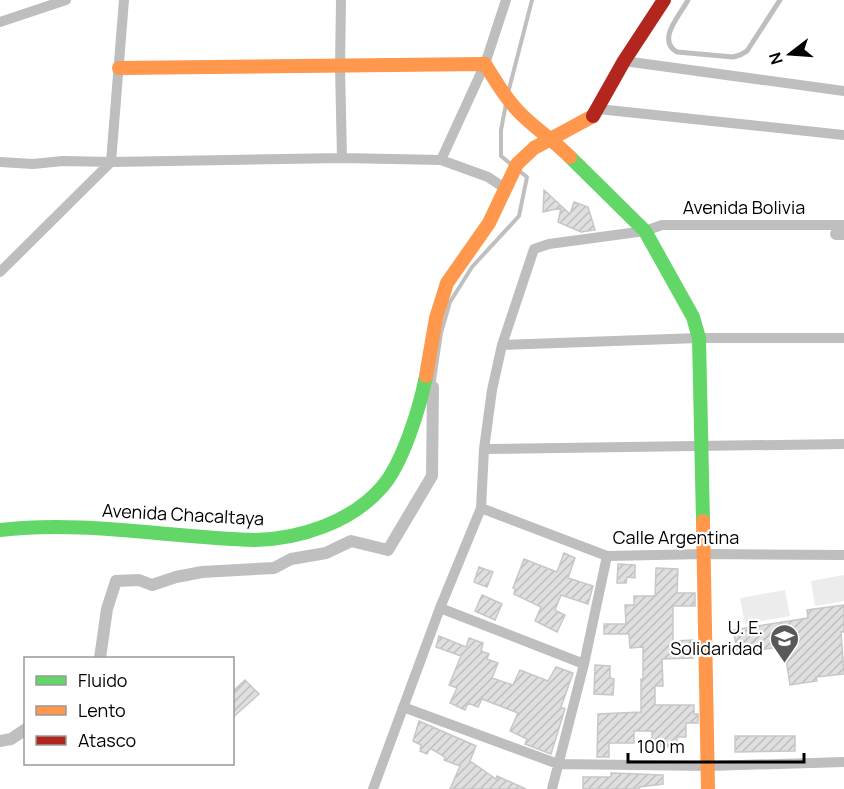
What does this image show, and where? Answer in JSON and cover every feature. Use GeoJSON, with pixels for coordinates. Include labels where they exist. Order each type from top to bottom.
{"type":"FeatureCollection","features":[{"type":"Feature","properties":{"kind":"street"},"geometry":{"type":"LineString","coordinates":[[0,21],[66,0]]}},
{"type":"Feature","properties":{"kind":"street"},"geometry":{"type":"LineString","coordinates":[[0,272],[111,162],[124,0]]}},
{"type":"Feature","properties":{"kind":"street"},"geometry":{"type":"LineString","coordinates":[[341,0],[342,158]]}},
{"type":"Feature","properties":{"kind":"street"},"geometry":{"type":"LineString","coordinates":[[441,160],[485,64],[506,0]]}},
{"type":"Feature","properties":{"kind":"street","name":"Avenida Chacaltaya"},"geometry":{"type":"LineString","coordinates":[[0,530],[64,526],[259,540],[293,536],[327,524],[364,504],[384,484],[397,461],[409,430],[422,395],[444,290],[495,214],[516,164],[533,147],[586,122],[598,109],[624,61],[664,0]]}},
{"type":"Feature","properties":{"kind":"street"},"geometry":{"type":"LineString","coordinates":[[624,61],[844,91]]}},
{"type":"Feature","properties":{"kind":"street"},"geometry":{"type":"LineString","coordinates":[[119,68],[485,64]]}},
{"type":"Feature","properties":{"kind":"street"},"geometry":{"type":"LineString","coordinates":[[485,64],[499,87],[523,116],[550,137],[645,231],[693,317],[699,338],[708,789]]}},
{"type":"Feature","properties":{"kind":"street"},"geometry":{"type":"LineString","coordinates":[[598,109],[844,135]]}},
{"type":"Feature","properties":{"kind":"street"},"geometry":{"type":"LineString","coordinates":[[0,162],[342,158],[441,160],[488,177],[506,189]]}},
{"type":"Feature","properties":{"kind":"street","name":"Avenida Bolivia"},"geometry":{"type":"LineString","coordinates":[[502,345],[534,249],[549,244],[645,231],[662,225],[844,225]]}},
{"type":"Feature","properties":{"kind":"street"},"geometry":{"type":"LineString","coordinates":[[373,789],[440,608],[481,508],[484,449],[492,390],[502,345],[699,338],[844,338]]}},
{"type":"Feature","properties":{"kind":"street"},"geometry":{"type":"LineString","coordinates":[[484,449],[844,444]]}},
{"type":"Feature","properties":{"kind":"street","name":"Calle Argentina"},"geometry":{"type":"LineString","coordinates":[[481,508],[607,556],[844,555]]}},
{"type":"Feature","properties":{"kind":"street"},"geometry":{"type":"LineString","coordinates":[[552,789],[584,664],[607,556]]}},
{"type":"Feature","properties":{"kind":"street"},"geometry":{"type":"LineString","coordinates":[[440,608],[584,664]]}},
{"type":"Feature","properties":{"kind":"street"},"geometry":{"type":"LineString","coordinates":[[403,706],[558,764],[708,766],[844,762]]}},
{"type":"Feature","properties":{"kind":"lane"},"geometry":{"type":"LineString","coordinates":[[688,0],[670,31],[667,40],[671,48],[677,52],[732,57],[747,51],[780,0]]}},
{"type":"Feature","properties":{"kind":"shaded area"},"geometry":{"type":"Polygon","coordinates":[[[844,575],[844,601],[815,606],[811,581],[844,575]]]}},
{"type":"Feature","properties":{"kind":"shaded area"},"geometry":{"type":"Polygon","coordinates":[[[785,590],[790,616],[745,624],[740,598],[785,590]]]}},
{"type":"Feature","properties":{"kind":"building"},"geometry":{"type":"Polygon","coordinates":[[[544,190],[570,214],[574,202],[588,207],[595,230],[581,232],[558,222],[561,208],[543,212],[544,190]]]}},
{"type":"Feature","properties":{"kind":"building"},"geometry":{"type":"Polygon","coordinates":[[[564,553],[575,558],[568,578],[593,586],[588,604],[561,595],[555,610],[565,615],[557,632],[535,621],[541,607],[514,594],[515,589],[513,588],[524,559],[557,572],[564,553]]]}},
{"type":"Feature","properties":{"kind":"building"},"geometry":{"type":"Polygon","coordinates":[[[618,564],[635,565],[635,578],[627,577],[626,583],[617,583],[618,564]]]}},
{"type":"Feature","properties":{"kind":"building"},"geometry":{"type":"Polygon","coordinates":[[[479,567],[493,572],[487,587],[474,582],[479,567]]]}},
{"type":"Feature","properties":{"kind":"building"},"geometry":{"type":"Polygon","coordinates":[[[656,568],[678,569],[677,593],[695,593],[695,606],[673,606],[673,641],[693,640],[693,658],[662,659],[663,686],[655,686],[655,705],[694,705],[694,714],[698,714],[698,723],[686,723],[686,737],[677,737],[677,747],[652,746],[652,731],[634,731],[634,743],[609,743],[609,757],[597,757],[598,714],[641,712],[641,679],[643,679],[643,647],[630,648],[629,634],[604,634],[604,624],[626,624],[625,605],[634,605],[634,596],[655,596],[656,568]]]}},
{"type":"Feature","properties":{"kind":"building"},"geometry":{"type":"Polygon","coordinates":[[[482,595],[502,604],[495,620],[475,611],[482,595]]]}},
{"type":"Feature","properties":{"kind":"building"},"geometry":{"type":"Polygon","coordinates":[[[844,605],[844,632],[841,632],[844,674],[816,677],[817,681],[790,685],[784,646],[738,654],[733,630],[808,618],[807,610],[844,605]]]}},
{"type":"Feature","properties":{"kind":"building"},"geometry":{"type":"Polygon","coordinates":[[[439,636],[466,647],[469,638],[483,643],[481,651],[489,654],[487,659],[498,663],[492,678],[513,685],[520,670],[548,681],[556,667],[573,673],[561,707],[565,709],[551,754],[525,744],[527,739],[510,731],[518,713],[482,699],[478,707],[468,703],[465,710],[450,703],[457,688],[449,685],[461,656],[436,647],[439,636]]]}},
{"type":"Feature","properties":{"kind":"building"},"geometry":{"type":"Polygon","coordinates":[[[595,665],[610,666],[610,678],[614,679],[613,695],[594,694],[595,665]]]}},
{"type":"Feature","properties":{"kind":"building"},"geometry":{"type":"Polygon","coordinates":[[[245,680],[259,694],[234,716],[234,690],[245,680]]]}},
{"type":"Feature","properties":{"kind":"building"},"geometry":{"type":"Polygon","coordinates":[[[419,721],[476,746],[470,761],[496,779],[497,776],[526,789],[450,789],[460,766],[444,760],[445,757],[430,748],[427,754],[420,751],[421,745],[413,741],[419,721]]]}},
{"type":"Feature","properties":{"kind":"building"},"geometry":{"type":"Polygon","coordinates":[[[735,736],[795,736],[795,751],[735,752],[735,736]]]}},
{"type":"Feature","properties":{"kind":"building"},"geometry":{"type":"Polygon","coordinates":[[[611,773],[663,775],[663,784],[639,787],[639,789],[583,789],[583,777],[611,777],[611,773]]]}},
{"type":"Feature","properties":{"kind":"waterway"},"geometry":{"type":"LineString","coordinates":[[508,93],[532,0]]}},
{"type":"Feature","properties":{"kind":"waterway"},"geometry":{"type":"LineString","coordinates":[[506,104],[501,130],[501,156],[512,165]]}},
{"type":"Feature","properties":{"kind":"waterway"},"geometry":{"type":"LineString","coordinates":[[433,387],[441,333],[450,302],[472,267],[519,216],[527,177],[518,170]]}},
{"type":"Feature","properties":{"kind":"waterway"},"geometry":{"type":"LineString","coordinates":[[836,234],[844,234]]}},
{"type":"Feature","properties":{"kind":"waterway"},"geometry":{"type":"LineString","coordinates":[[100,657],[107,609],[116,581],[139,580],[152,585],[202,572],[274,568],[291,559],[326,553],[351,541],[388,550],[432,476],[433,387]]}},
{"type":"Feature","properties":{"kind":"waterway"},"geometry":{"type":"LineString","coordinates":[[0,741],[11,739],[24,730]]}},
{"type":"Feature","properties":{"kind":"traffic: fast"},"geometry":{"type":"LineString","coordinates":[[570,157],[645,231],[693,317],[699,338],[703,521]]}},
{"type":"Feature","properties":{"kind":"traffic: fast"},"geometry":{"type":"LineString","coordinates":[[0,530],[32,527],[96,528],[255,540],[290,536],[324,526],[356,510],[370,499],[390,477],[410,434],[426,376]]}},
{"type":"Feature","properties":{"kind":"traffic: slow"},"geometry":{"type":"LineString","coordinates":[[119,68],[485,64],[518,111],[570,157]]}},
{"type":"Feature","properties":{"kind":"traffic: slow"},"geometry":{"type":"LineString","coordinates":[[426,376],[436,318],[447,283],[489,223],[517,164],[534,148],[593,116]]}},
{"type":"Feature","properties":{"kind":"traffic: slow"},"geometry":{"type":"LineString","coordinates":[[703,521],[708,789]]}},
{"type":"Feature","properties":{"kind":"traffic: jam"},"geometry":{"type":"LineString","coordinates":[[593,116],[624,61],[664,0]]}},
{"type":"Feature","properties":{"kind":"place","name":"U. E. Solidaridad"},"geometry":{"type":"Point","coordinates":[784,664]}}]}
